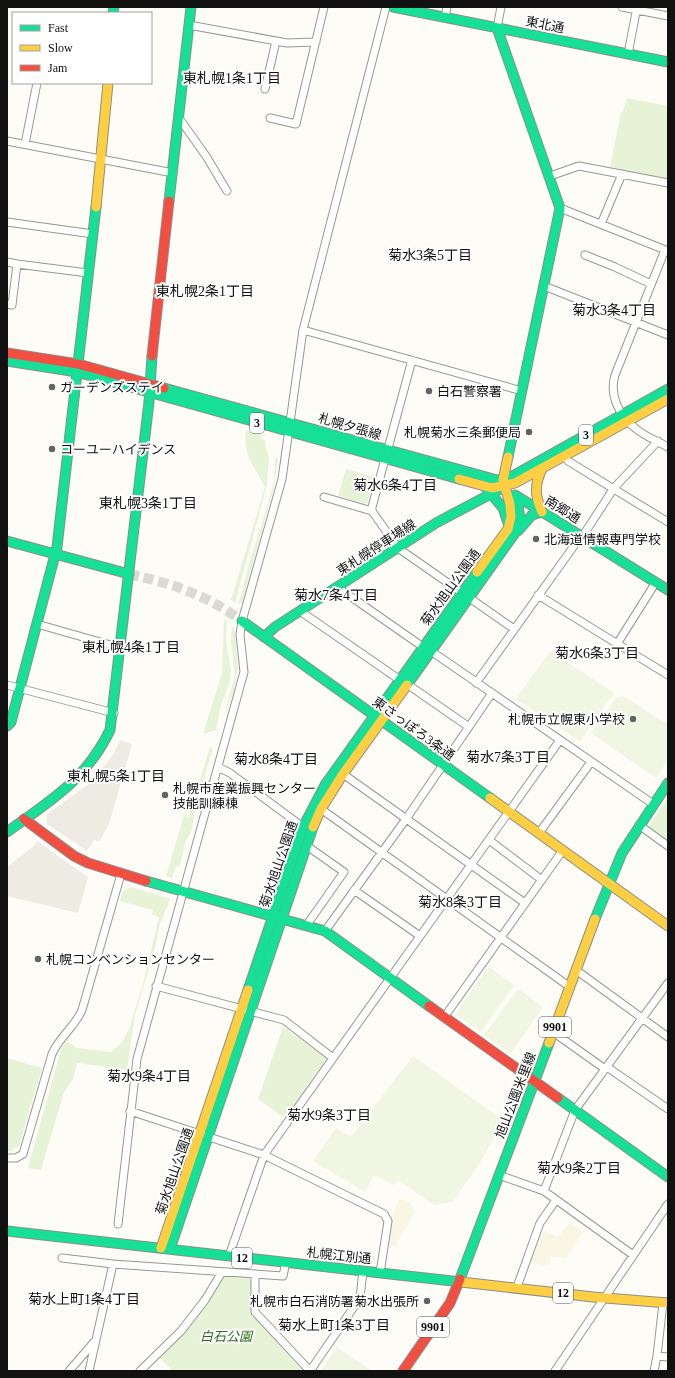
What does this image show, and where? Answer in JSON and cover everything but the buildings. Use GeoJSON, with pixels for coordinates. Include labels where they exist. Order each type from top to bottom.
{"type":"FeatureCollection","features":[{"type":"Feature","properties":{"kind":"main road"},"geometry":{"type":"LineString","coordinates":[[7,832],[80,777],[91,765],[106,741],[114,713],[191,7]]}},
{"type":"Feature","properties":{"kind":"main road","name":"東北通"},"geometry":{"type":"LineString","coordinates":[[393,7],[668,62]]}},
{"type":"Feature","properties":{"kind":"main road"},"geometry":{"type":"LineString","coordinates":[[497,28],[560,208],[504,483]]}},
{"type":"Feature","properties":{"kind":"main road"},"geometry":{"type":"LineString","coordinates":[[7,726],[11,722],[21,688],[56,554],[93,234],[108,84]]}},
{"type":"Feature","properties":{"kind":"main road","name":"札幌夕張線"},"geometry":{"type":"LineString","coordinates":[[7,353],[77,368],[386,454],[504,483],[626,417],[668,399]]}},
{"type":"Feature","properties":{"kind":"main road","name":"札幌夕張線"},"geometry":{"type":"LineString","coordinates":[[7,361],[77,368]]}},
{"type":"Feature","properties":{"kind":"main road","name":"札幌夕張線"},"geometry":{"type":"LineString","coordinates":[[386,454],[484,486],[504,483],[542,469],[668,389]]}},
{"type":"Feature","properties":{"kind":"main road"},"geometry":{"type":"LineString","coordinates":[[484,486],[505,511],[512,531],[532,515],[542,512],[535,489],[536,481],[542,469]]}},
{"type":"Feature","properties":{"kind":"main road","name":"東札幌停車場線"},"geometry":{"type":"LineString","coordinates":[[264,636],[436,523],[491,493],[504,483]]}},
{"type":"Feature","properties":{"kind":"main road","name":"南郷通"},"geometry":{"type":"LineString","coordinates":[[504,483],[517,497],[667,588]]}},
{"type":"Feature","properties":{"kind":"main road","name":"菊水旭山公園通"},"geometry":{"type":"LineString","coordinates":[[504,483],[510,500],[512,531]]}},
{"type":"Feature","properties":{"kind":"main road","name":"菊水旭山公園通"},"geometry":{"type":"LineString","coordinates":[[166,1248],[277,918],[303,827],[325,785],[377,718],[520,520],[517,497]]}},
{"type":"Feature","properties":{"kind":"main road"},"geometry":{"type":"LineString","coordinates":[[7,541],[129,574]]}},
{"type":"Feature","properties":{"kind":"main road","name":"東さっぽろ3条通"},"geometry":{"type":"LineString","coordinates":[[242,621],[668,926]]}},
{"type":"Feature","properties":{"kind":"main road","name":"菊水旭山公園通"},"geometry":{"type":"LineString","coordinates":[[277,918],[321,809],[377,718]]}},
{"type":"Feature","properties":{"kind":"main road","name":"旭山公園米里線"},"geometry":{"type":"LineString","coordinates":[[402,1371],[450,1303],[609,883],[622,853],[668,783]]}},
{"type":"Feature","properties":{"kind":"main road"},"geometry":{"type":"LineString","coordinates":[[24,819],[74,856],[88,863],[121,874],[325,932],[668,1177]]}},
{"type":"Feature","properties":{"kind":"main road","name":"札幌江別通"},"geometry":{"type":"LineString","coordinates":[[7,1231],[605,1298],[665,1303]]}},
{"type":"Feature","properties":{"kind":"street"},"geometry":{"type":"LineString","coordinates":[[270,118],[296,124],[324,7]]}},
{"type":"Feature","properties":{"kind":"street"},"geometry":{"type":"LineString","coordinates":[[118,1224],[137,1058],[244,672],[240,634],[242,621],[282,479],[303,330],[386,7]]}},
{"type":"Feature","properties":{"kind":"street"},"geometry":{"type":"LineString","coordinates":[[445,17],[448,7]]}},
{"type":"Feature","properties":{"kind":"street"},"geometry":{"type":"LineString","coordinates":[[497,28],[501,7]]}},
{"type":"Feature","properties":{"kind":"street"},"geometry":{"type":"LineString","coordinates":[[622,7],[636,8],[668,16]]}},
{"type":"Feature","properties":{"kind":"street"},"geometry":{"type":"LineString","coordinates":[[628,54],[636,8]]}},
{"type":"Feature","properties":{"kind":"street"},"geometry":{"type":"LineString","coordinates":[[189,25],[287,43],[316,42]]}},
{"type":"Feature","properties":{"kind":"street"},"geometry":{"type":"LineString","coordinates":[[265,90],[276,41]]}},
{"type":"Feature","properties":{"kind":"street"},"geometry":{"type":"LineString","coordinates":[[25,144],[37,84]]}},
{"type":"Feature","properties":{"kind":"street"},"geometry":{"type":"LineString","coordinates":[[178,120],[206,156],[227,191]]}},
{"type":"Feature","properties":{"kind":"street"},"geometry":{"type":"LineString","coordinates":[[7,141],[173,173]]}},
{"type":"Feature","properties":{"kind":"street"},"geometry":{"type":"LineString","coordinates":[[550,176],[579,166],[668,183]]}},
{"type":"Feature","properties":{"kind":"street"},"geometry":{"type":"LineString","coordinates":[[601,224],[622,174]]}},
{"type":"Feature","properties":{"kind":"street"},"geometry":{"type":"LineString","coordinates":[[560,208],[666,250],[613,381],[614,397],[635,429],[668,447]]}},
{"type":"Feature","properties":{"kind":"street"},"geometry":{"type":"LineString","coordinates":[[7,222],[93,234]]}},
{"type":"Feature","properties":{"kind":"street"},"geometry":{"type":"LineString","coordinates":[[585,255],[651,284]]}},
{"type":"Feature","properties":{"kind":"street"},"geometry":{"type":"LineString","coordinates":[[7,262],[88,273]]}},
{"type":"Feature","properties":{"kind":"street"},"geometry":{"type":"LineString","coordinates":[[7,304],[12,305],[17,264]]}},
{"type":"Feature","properties":{"kind":"street"},"geometry":{"type":"LineString","coordinates":[[544,286],[668,335]]}},
{"type":"Feature","properties":{"kind":"street"},"geometry":{"type":"LineString","coordinates":[[303,330],[522,391]]}},
{"type":"Feature","properties":{"kind":"street"},"geometry":{"type":"LineString","coordinates":[[372,510],[412,360]]}},
{"type":"Feature","properties":{"kind":"street"},"geometry":{"type":"LineString","coordinates":[[476,683],[614,488],[658,441]]}},
{"type":"Feature","properties":{"kind":"street"},"geometry":{"type":"LineString","coordinates":[[564,456],[568,461],[668,522]]}},
{"type":"Feature","properties":{"kind":"street"},"geometry":{"type":"LineString","coordinates":[[324,496],[372,510],[398,548],[514,629]]}},
{"type":"Feature","properties":{"kind":"street"},"geometry":{"type":"LineString","coordinates":[[617,644],[656,582]]}},
{"type":"Feature","properties":{"kind":"street"},"geometry":{"type":"LineString","coordinates":[[337,587],[653,804]]}},
{"type":"Feature","properties":{"kind":"street"},"geometry":{"type":"LineString","coordinates":[[538,595],[668,675]]}},
{"type":"Feature","properties":{"kind":"street"},"geometry":{"type":"LineString","coordinates":[[300,611],[469,727]]}},
{"type":"Feature","properties":{"kind":"street"},"geometry":{"type":"LineString","coordinates":[[37,624],[121,648]]}},
{"type":"Feature","properties":{"kind":"street"},"geometry":{"type":"LineString","coordinates":[[7,684],[114,713]]}},
{"type":"Feature","properties":{"kind":"street"},"geometry":{"type":"LineString","coordinates":[[325,932],[406,819],[492,693]]}},
{"type":"Feature","properties":{"kind":"street"},"geometry":{"type":"LineString","coordinates":[[229,1256],[264,1155],[560,740]]}},
{"type":"Feature","properties":{"kind":"street"},"geometry":{"type":"LineString","coordinates":[[538,833],[591,762]]}},
{"type":"Feature","properties":{"kind":"street"},"geometry":{"type":"LineString","coordinates":[[218,767],[230,773],[303,827]]}},
{"type":"Feature","properties":{"kind":"street"},"geometry":{"type":"LineString","coordinates":[[343,774],[525,904]]}},
{"type":"Feature","properties":{"kind":"street"},"geometry":{"type":"LineString","coordinates":[[321,809],[570,987]]}},
{"type":"Feature","properties":{"kind":"street"},"geometry":{"type":"LineString","coordinates":[[639,825],[668,846]]}},
{"type":"Feature","properties":{"kind":"street"},"geometry":{"type":"LineString","coordinates":[[489,840],[542,880]]}},
{"type":"Feature","properties":{"kind":"street"},"geometry":{"type":"LineString","coordinates":[[306,926],[344,872],[307,846]]}},
{"type":"Feature","properties":{"kind":"street"},"geometry":{"type":"LineString","coordinates":[[444,1016],[563,850]]}},
{"type":"Feature","properties":{"kind":"street"},"geometry":{"type":"LineString","coordinates":[[7,1158],[16,1158],[23,1154],[52,1054],[59,1040],[74,1024],[82,1010],[121,874]]}},
{"type":"Feature","properties":{"kind":"street"},"geometry":{"type":"LineString","coordinates":[[354,890],[420,936]]}},
{"type":"Feature","properties":{"kind":"street"},"geometry":{"type":"LineString","coordinates":[[576,970],[668,1036]]}},
{"type":"Feature","properties":{"kind":"street"},"geometry":{"type":"LineString","coordinates":[[544,1191],[575,1110],[668,982]]}},
{"type":"Feature","properties":{"kind":"street"},"geometry":{"type":"LineString","coordinates":[[156,986],[284,1020],[333,1058]]}},
{"type":"Feature","properties":{"kind":"street"},"geometry":{"type":"LineString","coordinates":[[553,1032],[668,1109]]}},
{"type":"Feature","properties":{"kind":"street"},"geometry":{"type":"LineString","coordinates":[[130,1111],[264,1155],[384,1214],[388,1221],[380,1273]]}},
{"type":"Feature","properties":{"kind":"street"},"geometry":{"type":"LineString","coordinates":[[499,1175],[544,1191],[633,1255]]}},
{"type":"Feature","properties":{"kind":"street"},"geometry":{"type":"LineString","coordinates":[[517,1287],[540,1223],[556,1200]]}},
{"type":"Feature","properties":{"kind":"street"},"geometry":{"type":"LineString","coordinates":[[559,1369],[633,1255],[666,1212],[668,1204]]}},
{"type":"Feature","properties":{"kind":"street"},"geometry":{"type":"LineString","coordinates":[[62,1258],[113,1264],[283,1276],[286,1262]]}},
{"type":"Feature","properties":{"kind":"street"},"geometry":{"type":"LineString","coordinates":[[89,1371],[113,1264]]}},
{"type":"Feature","properties":{"kind":"street"},"geometry":{"type":"LineString","coordinates":[[255,1275],[255,1312],[310,1371],[360,1298],[362,1271]]}},
{"type":"Feature","properties":{"kind":"street"},"geometry":{"type":"LineString","coordinates":[[140,1371],[181,1331],[205,1300],[222,1272]]}},
{"type":"Feature","properties":{"kind":"street"},"geometry":{"type":"LineString","coordinates":[[654,1371],[665,1303]]}},
{"type":"Feature","properties":{"kind":"street"},"geometry":{"type":"LineString","coordinates":[[69,1371],[96,1340]]}},
{"type":"Feature","properties":{"kind":"street"},"geometry":{"type":"LineString","coordinates":[[657,1356],[668,1357]]}},
{"type":"Feature","properties":{"kind":"shaded area"},"geometry":{"type":"Polygon","coordinates":[[[120,740],[132,744],[109,824],[100,841],[94,840],[87,851],[47,824],[47,814],[92,782],[113,755],[120,740]]]}},
{"type":"Feature","properties":{"kind":"shaded area"},"geometry":{"type":"Polygon","coordinates":[[[37,841],[88,877],[78,913],[7,896],[7,867],[35,845],[37,841]]]}},
{"type":"Feature","properties":{"kind":"shaded area"},"geometry":{"type":"Polygon","coordinates":[[[400,1199],[409,1202],[415,1211],[395,1246],[388,1246],[391,1217],[400,1199]]]}},
{"type":"Feature","properties":{"kind":"shaded area"},"geometry":{"type":"Polygon","coordinates":[[[570,1222],[583,1232],[566,1258],[551,1256],[550,1266],[530,1263],[544,1230],[558,1237],[570,1222]]]}},
{"type":"Feature","properties":{"kind":"green space"},"geometry":{"type":"Polygon","coordinates":[[[627,98],[668,106],[668,179],[610,167],[621,112],[623,112],[627,98]]]}},
{"type":"Feature","properties":{"kind":"green space"},"geometry":{"type":"Polygon","coordinates":[[[246,430],[262,435],[261,439],[265,440],[269,457],[267,485],[235,603],[230,599],[232,597],[265,487],[248,454],[246,447],[246,430]]]}},
{"type":"Feature","properties":{"kind":"green space"},"geometry":{"type":"Polygon","coordinates":[[[275,458],[278,458],[274,487],[242,603],[238,604],[273,486],[275,476],[275,458]]]}},
{"type":"Feature","properties":{"kind":"green space"},"geometry":{"type":"Polygon","coordinates":[[[346,469],[375,477],[368,502],[365,504],[338,496],[346,469]]]}},
{"type":"Feature","properties":{"kind":"green space"},"geometry":{"type":"Polygon","coordinates":[[[224,620],[227,622],[226,640],[231,671],[229,685],[221,704],[216,730],[203,734],[222,673],[224,620]]]}},
{"type":"Feature","properties":{"kind":"green space"},"geometry":{"type":"Polygon","coordinates":[[[232,626],[235,632],[238,669],[234,691],[223,719],[235,676],[231,642],[232,626]]]}},
{"type":"Feature","properties":{"kind":"green space"},"geometry":{"type":"Polygon","coordinates":[[[550,651],[614,693],[580,741],[516,699],[550,651]]]}},
{"type":"Feature","properties":{"kind":"green space"},"geometry":{"type":"Polygon","coordinates":[[[623,696],[668,725],[668,760],[656,778],[591,733],[616,698],[623,696]]]}},
{"type":"Feature","properties":{"kind":"green space"},"geometry":{"type":"Polygon","coordinates":[[[210,747],[213,748],[195,808],[192,830],[185,843],[180,866],[176,866],[172,878],[166,876],[184,815],[189,817],[210,747]]]}},
{"type":"Feature","properties":{"kind":"green space"},"geometry":{"type":"Polygon","coordinates":[[[668,798],[668,842],[648,827],[668,798]]]}},
{"type":"Feature","properties":{"kind":"green space"},"geometry":{"type":"Polygon","coordinates":[[[131,887],[170,899],[160,924],[155,948],[135,1015],[127,1070],[77,1063],[73,1079],[64,1092],[41,1170],[28,1168],[61,1049],[67,1041],[77,1048],[111,1052],[123,1041],[129,1029],[143,984],[159,917],[152,915],[153,910],[120,901],[123,891],[131,887]]]}},
{"type":"Feature","properties":{"kind":"green space"},"geometry":{"type":"Polygon","coordinates":[[[489,967],[514,985],[481,1032],[455,1014],[489,967]]]}},
{"type":"Feature","properties":{"kind":"green space"},"geometry":{"type":"Polygon","coordinates":[[[518,989],[543,1007],[510,1054],[484,1035],[518,989]]]}},
{"type":"Feature","properties":{"kind":"green space"},"geometry":{"type":"Polygon","coordinates":[[[283,1027],[327,1057],[286,1119],[258,1099],[283,1027]]]}},
{"type":"Feature","properties":{"kind":"green space"},"geometry":{"type":"Polygon","coordinates":[[[413,1056],[504,1121],[479,1164],[453,1202],[434,1205],[398,1180],[394,1185],[374,1175],[365,1192],[313,1161],[336,1128],[351,1137],[413,1056]]]}},
{"type":"Feature","properties":{"kind":"green space"},"geometry":{"type":"Polygon","coordinates":[[[7,1058],[42,1068],[19,1146],[11,1151],[7,1151],[7,1058]]]}},
{"type":"Feature","properties":{"kind":"green space","name":"白石公園"},"geometry":{"type":"Polygon","coordinates":[[[224,1274],[252,1278],[252,1312],[303,1371],[173,1371],[160,1358],[202,1307],[224,1274]]]}},
{"type":"Feature","properties":{"kind":"green space"},"geometry":{"type":"Polygon","coordinates":[[[337,1347],[372,1371],[321,1371],[337,1347]]]}},
{"type":"Feature","properties":{"kind":"tunnel"},"geometry":{"type":"LineString","coordinates":[[129,574],[188,591],[215,604],[242,621]]}},
{"type":"Feature","properties":{"kind":"traffic: fast"},"geometry":{"type":"LineString","coordinates":[[113,12],[114,7]]}},
{"type":"Feature","properties":{"kind":"traffic: fast"},"geometry":{"type":"LineString","coordinates":[[169,201],[191,7]]}},
{"type":"Feature","properties":{"kind":"traffic: fast"},"geometry":{"type":"LineString","coordinates":[[393,7],[668,62]]}},
{"type":"Feature","properties":{"kind":"traffic: fast"},"geometry":{"type":"LineString","coordinates":[[497,28],[560,208],[508,457]]}},
{"type":"Feature","properties":{"kind":"traffic: fast"},"geometry":{"type":"LineString","coordinates":[[7,726],[11,722],[57,547],[96,207]]}},
{"type":"Feature","properties":{"kind":"traffic: fast"},"geometry":{"type":"LineString","coordinates":[[7,832],[66,788],[90,763],[110,730],[149,402],[152,356]]}},
{"type":"Feature","properties":{"kind":"traffic: fast"},"geometry":{"type":"LineString","coordinates":[[7,361],[77,372],[459,479]]}},
{"type":"Feature","properties":{"kind":"traffic: fast"},"geometry":{"type":"LineString","coordinates":[[164,388],[497,480],[509,478],[668,389]]}},
{"type":"Feature","properties":{"kind":"traffic: fast"},"geometry":{"type":"LineString","coordinates":[[486,488],[503,508],[508,523]]}},
{"type":"Feature","properties":{"kind":"traffic: fast"},"geometry":{"type":"LineString","coordinates":[[264,637],[275,627],[436,523],[502,488]]}},
{"type":"Feature","properties":{"kind":"traffic: fast"},"geometry":{"type":"LineString","coordinates":[[515,495],[668,590]]}},
{"type":"Feature","properties":{"kind":"traffic: fast"},"geometry":{"type":"LineString","coordinates":[[407,685],[515,533],[520,520],[517,497]]}},
{"type":"Feature","properties":{"kind":"traffic: fast"},"geometry":{"type":"LineString","coordinates":[[518,531],[532,515],[542,512]]}},
{"type":"Feature","properties":{"kind":"traffic: fast"},"geometry":{"type":"LineString","coordinates":[[7,541],[129,574]]}},
{"type":"Feature","properties":{"kind":"traffic: fast"},"geometry":{"type":"LineString","coordinates":[[248,990],[303,827],[325,785],[477,572]]}},
{"type":"Feature","properties":{"kind":"traffic: fast"},"geometry":{"type":"LineString","coordinates":[[242,621],[490,798]]}},
{"type":"Feature","properties":{"kind":"traffic: fast"},"geometry":{"type":"LineString","coordinates":[[595,919],[622,853],[668,783]]}},
{"type":"Feature","properties":{"kind":"traffic: fast"},"geometry":{"type":"LineString","coordinates":[[170,1249],[313,827]]}},
{"type":"Feature","properties":{"kind":"traffic: fast"},"geometry":{"type":"LineString","coordinates":[[146,881],[325,931],[429,1006]]}},
{"type":"Feature","properties":{"kind":"traffic: fast"},"geometry":{"type":"LineString","coordinates":[[460,1279],[549,1043]]}},
{"type":"Feature","properties":{"kind":"traffic: fast"},"geometry":{"type":"LineString","coordinates":[[558,1098],[668,1177]]}},
{"type":"Feature","properties":{"kind":"traffic: fast"},"geometry":{"type":"LineString","coordinates":[[7,1231],[461,1282]]}},
{"type":"Feature","properties":{"kind":"traffic: slow"},"geometry":{"type":"LineString","coordinates":[[96,207],[108,84]]}},
{"type":"Feature","properties":{"kind":"traffic: slow"},"geometry":{"type":"LineString","coordinates":[[459,479],[492,488],[515,483],[668,399]]}},
{"type":"Feature","properties":{"kind":"traffic: slow"},"geometry":{"type":"LineString","coordinates":[[477,572],[508,529],[511,517],[510,504],[503,480],[508,457]]}},
{"type":"Feature","properties":{"kind":"traffic: slow"},"geometry":{"type":"LineString","coordinates":[[542,469],[539,475],[536,490],[542,512]]}},
{"type":"Feature","properties":{"kind":"traffic: slow"},"geometry":{"type":"LineString","coordinates":[[313,827],[321,809],[343,774],[407,685]]}},
{"type":"Feature","properties":{"kind":"traffic: slow"},"geometry":{"type":"LineString","coordinates":[[490,798],[668,926]]}},
{"type":"Feature","properties":{"kind":"traffic: slow"},"geometry":{"type":"LineString","coordinates":[[549,1043],[595,919]]}},
{"type":"Feature","properties":{"kind":"traffic: slow"},"geometry":{"type":"LineString","coordinates":[[161,1248],[248,990]]}},
{"type":"Feature","properties":{"kind":"traffic: slow"},"geometry":{"type":"LineString","coordinates":[[461,1282],[593,1297],[668,1303]]}},
{"type":"Feature","properties":{"kind":"traffic: jam"},"geometry":{"type":"LineString","coordinates":[[152,356],[169,201]]}},
{"type":"Feature","properties":{"kind":"traffic: jam"},"geometry":{"type":"LineString","coordinates":[[7,353],[78,364],[164,388]]}},
{"type":"Feature","properties":{"kind":"traffic: jam"},"geometry":{"type":"LineString","coordinates":[[24,819],[74,856],[88,863],[146,881]]}},
{"type":"Feature","properties":{"kind":"traffic: jam"},"geometry":{"type":"LineString","coordinates":[[429,1006],[558,1098]]}},
{"type":"Feature","properties":{"kind":"traffic: jam"},"geometry":{"type":"LineString","coordinates":[[403,1371],[450,1303],[460,1279]]}},
{"type":"Feature","properties":{"kind":"place","name":"ガーデンズステイ"},"geometry":{"type":"Point","coordinates":[52,387]}},
{"type":"Feature","properties":{"kind":"place","name":"白石警察署"},"geometry":{"type":"Point","coordinates":[429,391]}},
{"type":"Feature","properties":{"kind":"place","name":"札幌菊水三条郵便局"},"geometry":{"type":"Point","coordinates":[529,432]}},
{"type":"Feature","properties":{"kind":"place","name":"コーユーハイデンス"},"geometry":{"type":"Point","coordinates":[52,449]}},
{"type":"Feature","properties":{"kind":"place","name":"北海道情報専門学校"},"geometry":{"type":"Point","coordinates":[536,539]}},
{"type":"Feature","properties":{"kind":"place","name":"札幌市立幌東小学校"},"geometry":{"type":"Point","coordinates":[633,719]}},
{"type":"Feature","properties":{"kind":"place","name":"札幌市産業振興センター 技能訓練棟"},"geometry":{"type":"Point","coordinates":[165,795]}},
{"type":"Feature","properties":{"kind":"place","name":"札幌コンベンションセンター"},"geometry":{"type":"Point","coordinates":[38,959]}},
{"type":"Feature","properties":{"kind":"place","name":"札幌市白石消防署菊水出張所"},"geometry":{"type":"Point","coordinates":[427,1301]}},
{"type":"Feature","properties":{"kind":"district","name":"東札幌1条1丁目"},"geometry":{"type":"Point","coordinates":[232,78]}},
{"type":"Feature","properties":{"kind":"district","name":"菊水3条5丁目"},"geometry":{"type":"Point","coordinates":[430,255]}},
{"type":"Feature","properties":{"kind":"district","name":"東札幌2条1丁目"},"geometry":{"type":"Point","coordinates":[205,291]}},
{"type":"Feature","properties":{"kind":"district","name":"菊水3条4丁目"},"geometry":{"type":"Point","coordinates":[614,310]}},
{"type":"Feature","properties":{"kind":"district","name":"菊水6条4丁目"},"geometry":{"type":"Point","coordinates":[395,485]}},
{"type":"Feature","properties":{"kind":"district","name":"東札幌3条1丁目"},"geometry":{"type":"Point","coordinates":[148,503]}},
{"type":"Feature","properties":{"kind":"district","name":"菊水7条4丁目"},"geometry":{"type":"Point","coordinates":[336,595]}},
{"type":"Feature","properties":{"kind":"district","name":"東札幌4条1丁目"},"geometry":{"type":"Point","coordinates":[131,647]}},
{"type":"Feature","properties":{"kind":"district","name":"菊水6条3丁目"},"geometry":{"type":"Point","coordinates":[597,653]}},
{"type":"Feature","properties":{"kind":"district","name":"菊水7条3丁目"},"geometry":{"type":"Point","coordinates":[508,757]}},
{"type":"Feature","properties":{"kind":"district","name":"菊水8条4丁目"},"geometry":{"type":"Point","coordinates":[276,759]}},
{"type":"Feature","properties":{"kind":"district","name":"東札幌5条1丁目"},"geometry":{"type":"Point","coordinates":[116,776]}},
{"type":"Feature","properties":{"kind":"district","name":"菊水8条3丁目"},"geometry":{"type":"Point","coordinates":[460,902]}},
{"type":"Feature","properties":{"kind":"district","name":"菊水9条4丁目"},"geometry":{"type":"Point","coordinates":[149,1076]}},
{"type":"Feature","properties":{"kind":"district","name":"菊水9条3丁目"},"geometry":{"type":"Point","coordinates":[329,1115]}},
{"type":"Feature","properties":{"kind":"district","name":"菊水9条2丁目"},"geometry":{"type":"Point","coordinates":[579,1168]}},
{"type":"Feature","properties":{"kind":"district","name":"菊水上町1条4丁目"},"geometry":{"type":"Point","coordinates":[84,1299]}},
{"type":"Feature","properties":{"kind":"district","name":"菊水上町1条3丁目"},"geometry":{"type":"Point","coordinates":[334,1325]}}]}
